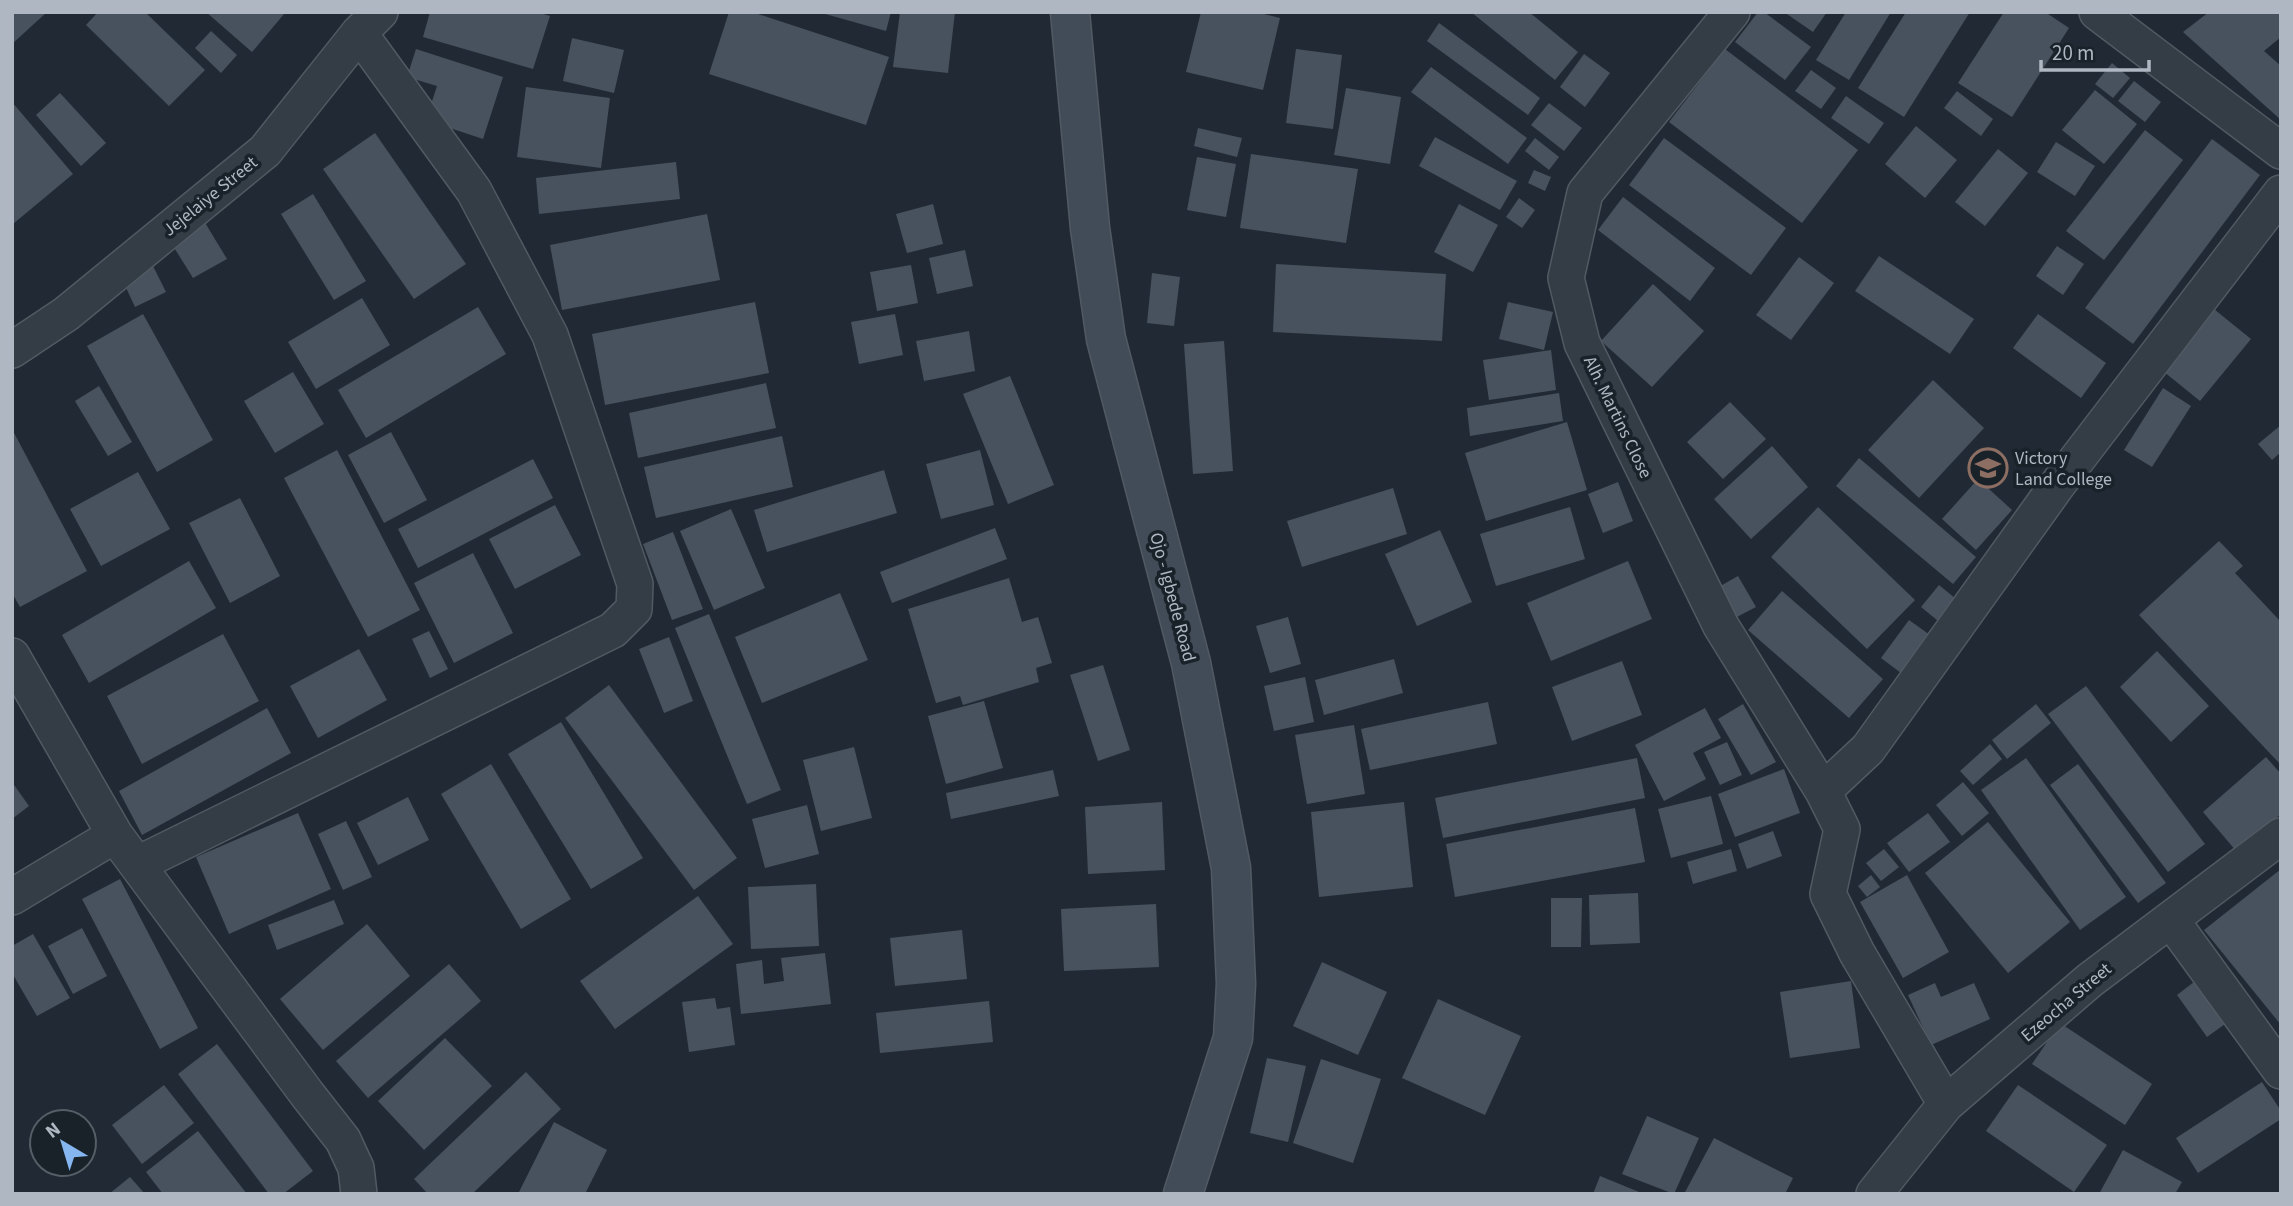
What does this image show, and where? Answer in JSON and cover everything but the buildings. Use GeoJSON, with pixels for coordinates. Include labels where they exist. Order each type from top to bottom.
{"type":"FeatureCollection","features":[{"type":"Feature","properties":{"kind":"main road","name":"Ojo - Igbede Road"},"geometry":{"type":"LineString","coordinates":[[1070,12],[1090,228],[1106,339],[1191,663],[1231,868],[1236,985],[1233,1038],[1186,1187]]}},
{"type":"Feature","properties":{"kind":"street","name":"Alh. Martins Close"},"geometry":{"type":"LineString","coordinates":[[1732,12],[1585,193],[1566,278],[1581,343],[1721,626],[1823,791],[1842,829],[1828,894],[1857,953],[1946,1104]]}},
{"type":"Feature","properties":{"kind":"street"},"geometry":{"type":"LineString","coordinates":[[2097,12],[2281,151]]}},
{"type":"Feature","properties":{"kind":"street"},"geometry":{"type":"LineString","coordinates":[[138,863],[613,630],[634,609],[635,584],[550,335],[474,191],[370,23]]}},
{"type":"Feature","properties":{"kind":"street","name":"Jejelaiye Street"},"geometry":{"type":"LineString","coordinates":[[12,351],[65,314],[265,151],[370,23]]}},
{"type":"Feature","properties":{"kind":"street"},"geometry":{"type":"LineString","coordinates":[[1823,791],[1868,749],[2058,484],[2281,192]]}},
{"type":"Feature","properties":{"kind":"street"},"geometry":{"type":"LineString","coordinates":[[12,656],[115,835],[343,1140],[356,1168],[359,1194]]}},
{"type":"Feature","properties":{"kind":"street"},"geometry":{"type":"LineString","coordinates":[[12,897],[115,835]]}},
{"type":"Feature","properties":{"kind":"street","name":"Ezeocha Street"},"geometry":{"type":"LineString","coordinates":[[1874,1194],[1946,1104],[2090,980],[2281,836]]}},
{"type":"Feature","properties":{"kind":"street"},"geometry":{"type":"LineString","coordinates":[[2171,920],[2281,1071]]}},
{"type":"Feature","properties":{"kind":"place","name":"Victory Land College"},"geometry":{"type":"Point","coordinates":[1988,468]}}]}
